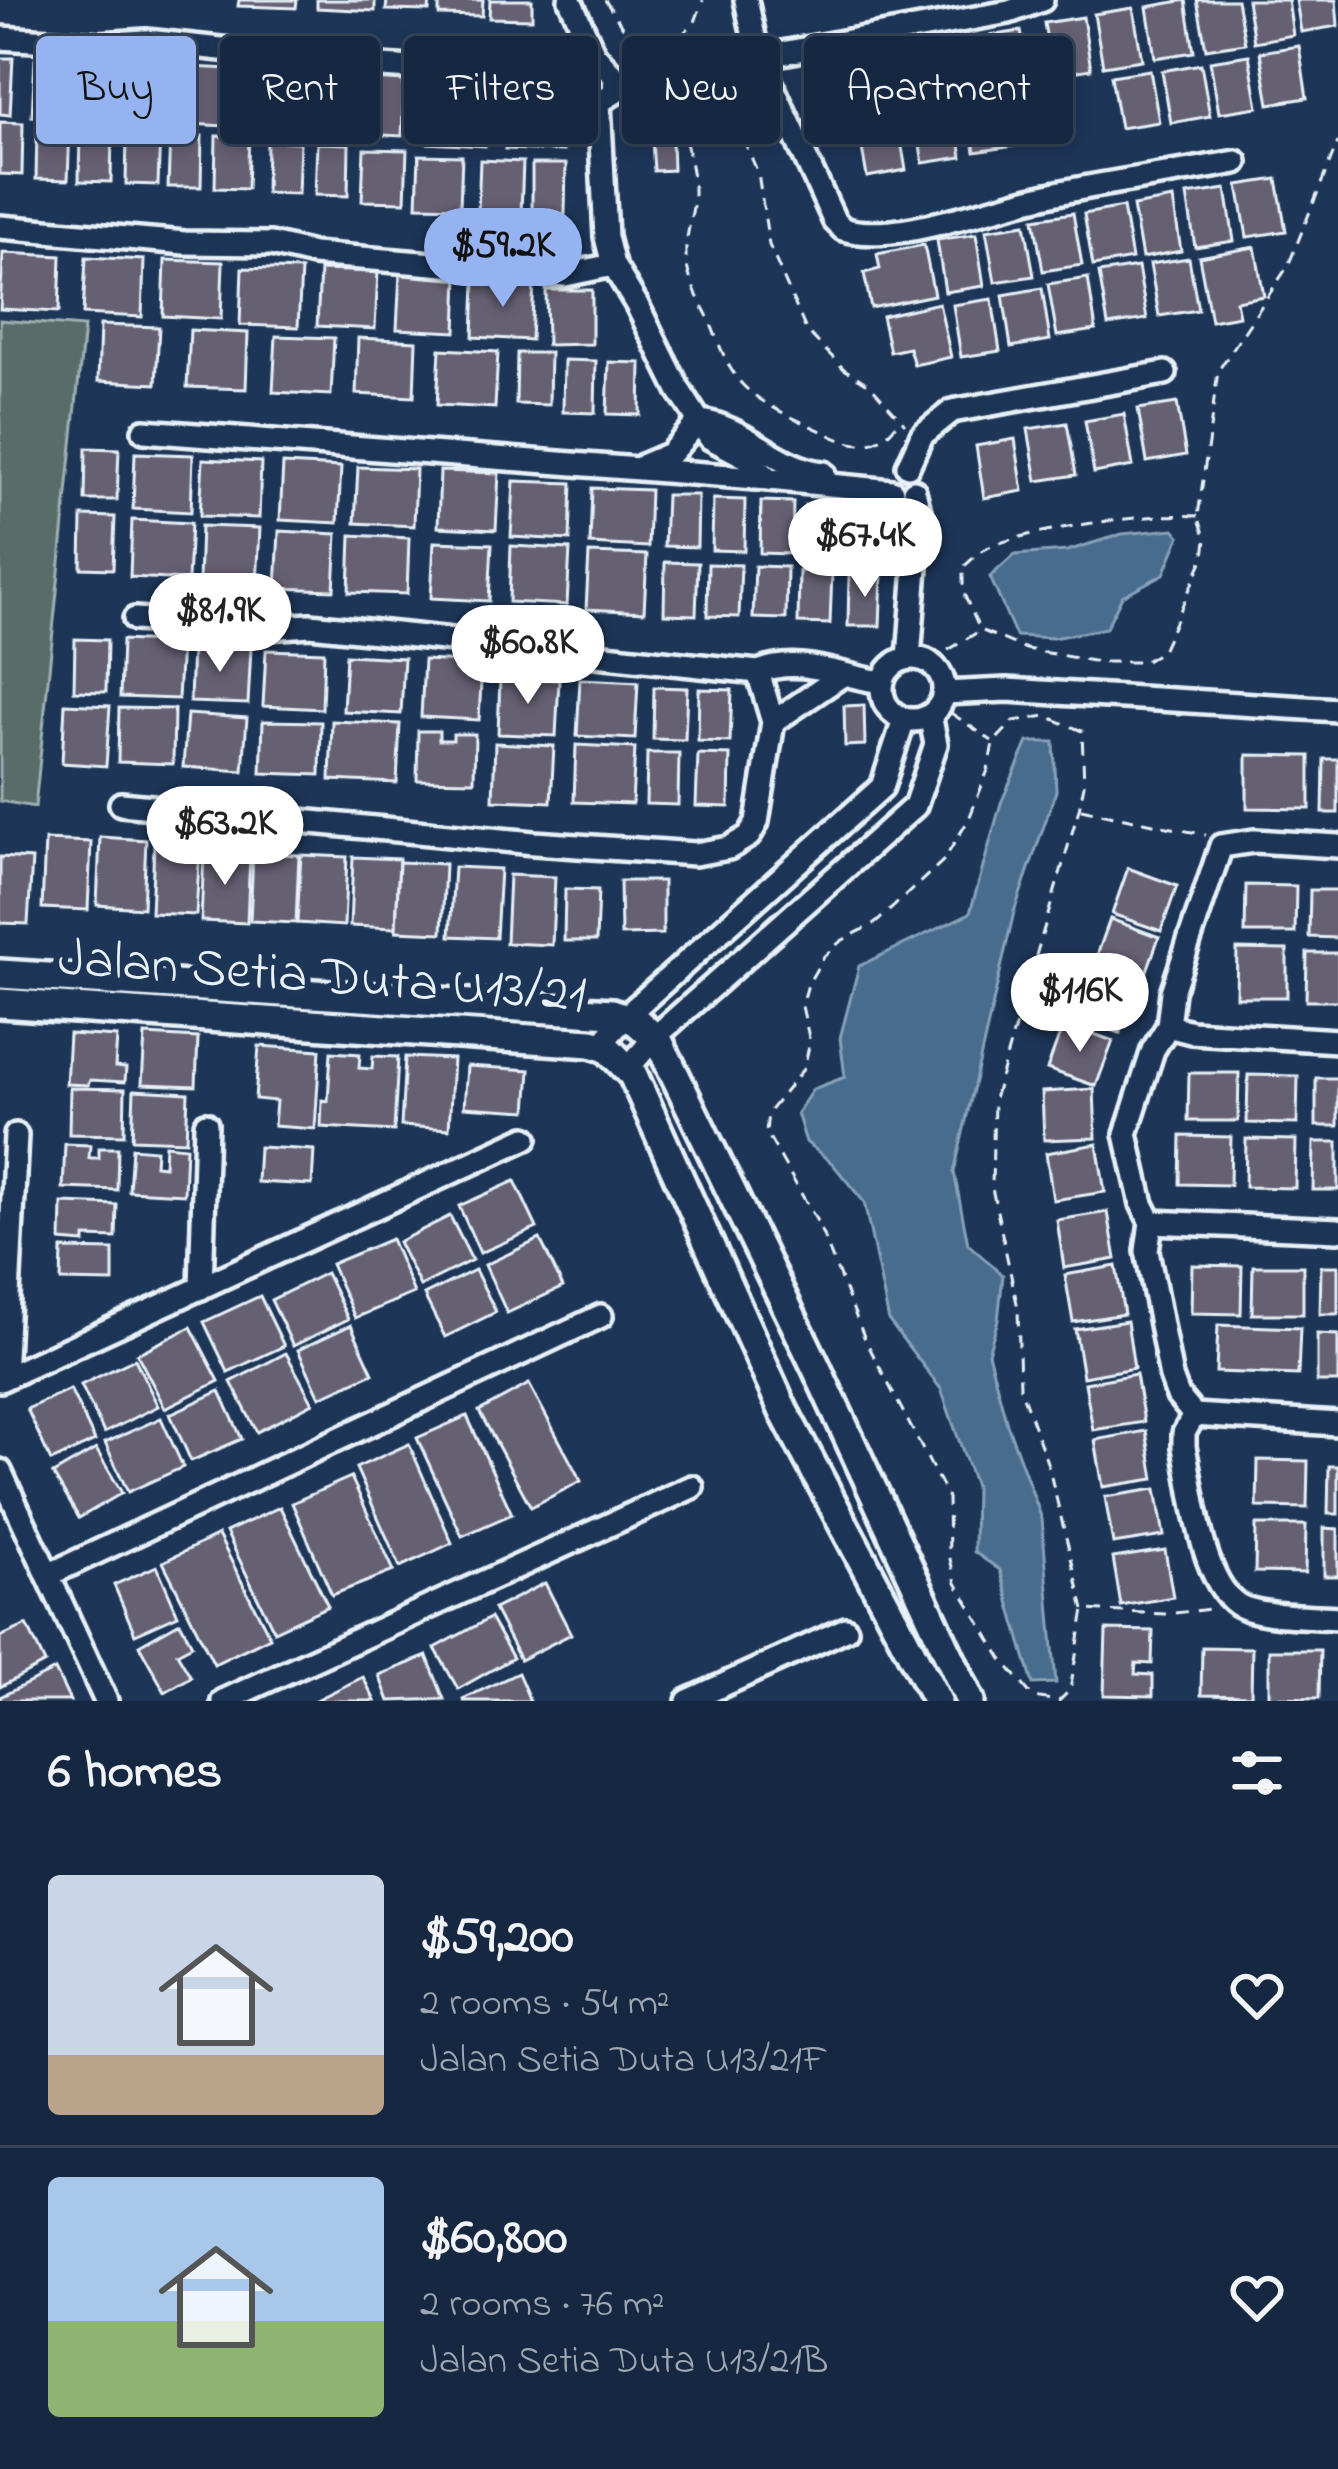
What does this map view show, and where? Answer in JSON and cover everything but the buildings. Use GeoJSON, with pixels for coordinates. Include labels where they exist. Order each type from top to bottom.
{"type":"FeatureCollection","features":[{"type":"Feature","properties":{"kind":"main road","name":"Jalan Setia Duta U13/21"},"geometry":{"type":"LineString","coordinates":[[0,974],[626,1016],[655,1037]]}},
{"type":"Feature","properties":{"kind":"main road","name":"Jalan Setia Duta U13/21"},"geometry":{"type":"LineString","coordinates":[[0,1003],[600,1045],[629,1067]]}},
{"type":"Feature","properties":{"kind":"main road"},"geometry":{"type":"LineString","coordinates":[[655,1037],[816,1367],[970,1701]]}},
{"type":"Feature","properties":{"kind":"main road"},"geometry":{"type":"LineString","coordinates":[[629,1067],[784,1412],[938,1701]]}},
{"type":"Feature","properties":{"kind":"street"},"geometry":{"type":"LineString","coordinates":[[570,0],[586,36]]}},
{"type":"Feature","properties":{"kind":"street"},"geometry":{"type":"LineString","coordinates":[[746,0],[754,36]]}},
{"type":"Feature","properties":{"kind":"street"},"geometry":{"type":"LineString","coordinates":[[780,54],[1009,12],[1042,0]]}},
{"type":"Feature","properties":{"kind":"street"},"geometry":{"type":"LineString","coordinates":[[0,38],[77,44],[146,41],[404,67]]}},
{"type":"Feature","properties":{"kind":"street"},"geometry":{"type":"LineString","coordinates":[[598,58],[616,83],[614,93],[599,102],[606,237],[613,265],[710,438],[746,457],[769,479]]}},
{"type":"Feature","properties":{"kind":"street"},"geometry":{"type":"LineString","coordinates":[[616,83],[622,82]]}},
{"type":"Feature","properties":{"kind":"street"},"geometry":{"type":"LineString","coordinates":[[780,105],[835,220],[843,230],[856,233],[992,212],[1085,188],[1236,162]]}},
{"type":"Feature","properties":{"kind":"street"},"geometry":{"type":"LineString","coordinates":[[0,227],[185,243],[271,244],[313,254],[565,275],[613,265]]}},
{"type":"Feature","properties":{"kind":"street"},"geometry":{"type":"LineString","coordinates":[[900,481],[922,435],[952,411],[1165,373]]}},
{"type":"Feature","properties":{"kind":"street"},"geometry":{"type":"LineString","coordinates":[[638,467],[670,454],[699,421]]}},
{"type":"Feature","properties":{"kind":"street"},"geometry":{"type":"LineString","coordinates":[[699,421],[724,424],[815,472],[900,481]]}},
{"type":"Feature","properties":{"kind":"street"},"geometry":{"type":"LineString","coordinates":[[144,431],[769,479],[900,481]]}},
{"type":"Feature","properties":{"kind":"street"},"geometry":{"type":"LineString","coordinates":[[900,481],[920,515],[918,660]]}},
{"type":"Feature","properties":{"kind":"street"},"geometry":{"type":"LineString","coordinates":[[135,620],[266,628],[310,625],[758,672],[800,664],[882,682]]}},
{"type":"Feature","properties":{"kind":"street"},"geometry":{"type":"LineString","coordinates":[[629,1067],[655,1037],[915,806],[936,743],[941,675],[918,660],[892,666],[882,682],[888,709],[904,720]]}},
{"type":"Feature","properties":{"kind":"street"},"geometry":{"type":"LineString","coordinates":[[121,804],[312,825],[695,854],[728,848],[749,836],[757,822],[773,722],[758,672]]}},
{"type":"Feature","properties":{"kind":"street"},"geometry":{"type":"LineString","coordinates":[[773,722],[841,676]]}},
{"type":"Feature","properties":{"kind":"street"},"geometry":{"type":"LineString","coordinates":[[904,720],[938,705],[1007,690],[1338,710]]}},
{"type":"Feature","properties":{"kind":"street"},"geometry":{"type":"LineString","coordinates":[[600,1045],[626,1016],[882,787],[904,720]]}},
{"type":"Feature","properties":{"kind":"street"},"geometry":{"type":"LineString","coordinates":[[1338,846],[1254,841],[1221,846],[1172,992],[1168,1026],[1153,1050],[1126,1134],[1142,1204],[1151,1222],[1149,1270],[1178,1396],[1194,1415],[1338,1424]]}},
{"type":"Feature","properties":{"kind":"street"},"geometry":{"type":"LineString","coordinates":[[1168,1026],[1191,1032],[1338,1041]]}},
{"type":"Feature","properties":{"kind":"street"},"geometry":{"type":"LineString","coordinates":[[200,1288],[206,1124]]}},
{"type":"Feature","properties":{"kind":"street"},"geometry":{"type":"LineString","coordinates":[[16,1135],[2,1379],[526,1138]]}},
{"type":"Feature","properties":{"kind":"street"},"geometry":{"type":"LineString","coordinates":[[1151,1222],[1338,1230]]}},
{"type":"Feature","properties":{"kind":"street"},"geometry":{"type":"LineString","coordinates":[[48,1575],[601,1316]]}},
{"type":"Feature","properties":{"kind":"street"},"geometry":{"type":"LineString","coordinates":[[1194,1415],[1184,1432],[1184,1448],[1204,1545],[1224,1591],[1238,1606],[1338,1618]]}},
{"type":"Feature","properties":{"kind":"street"},"geometry":{"type":"LineString","coordinates":[[0,1471],[106,1701]]}},
{"type":"Feature","properties":{"kind":"street"},"geometry":{"type":"LineString","coordinates":[[223,1701],[692,1486]]}},
{"type":"Feature","properties":{"kind":"street"},"geometry":{"type":"LineString","coordinates":[[688,1701],[846,1629]]}},
{"type":"Feature","properties":{"kind":"path"},"geometry":{"type":"LineString","coordinates":[[605,0],[623,28],[664,52],[695,22],[703,0]]}},
{"type":"Feature","properties":{"kind":"path"},"geometry":{"type":"LineString","coordinates":[[1198,516],[1173,514],[1093,524],[985,549],[963,567],[963,592],[980,630],[1026,649],[1097,662],[1144,662],[1162,651],[1204,557],[1206,539],[1198,516],[1217,371],[1288,266],[1338,142]]}},
{"type":"Feature","properties":{"kind":"path"},"geometry":{"type":"LineString","coordinates":[[686,144],[694,189],[685,248],[687,268],[725,358],[741,383],[849,445],[875,444],[890,435],[899,420]]}},
{"type":"Feature","properties":{"kind":"path"},"geometry":{"type":"LineString","coordinates":[[748,144],[758,172],[769,245],[806,330],[844,369],[871,386],[899,420],[922,435]]}},
{"type":"Feature","properties":{"kind":"path"},"geometry":{"type":"LineString","coordinates":[[918,660],[980,630]]}},
{"type":"Feature","properties":{"kind":"path"},"geometry":{"type":"LineString","coordinates":[[938,705],[993,742]]}},
{"type":"Feature","properties":{"kind":"path"},"geometry":{"type":"LineString","coordinates":[[1046,716],[1082,731],[1084,785],[1079,809],[994,1099],[992,1188],[1018,1308],[1020,1388],[1048,1465],[1084,1610],[1070,1690],[1059,1701],[1033,1697],[1002,1658],[956,1583],[948,1498],[865,1339],[818,1223],[766,1132],[768,1113],[804,1068],[810,1042],[802,1006],[824,956],[877,922],[944,860],[969,819],[993,742],[1014,722],[1046,716]]}},
{"type":"Feature","properties":{"kind":"path"},"geometry":{"type":"LineString","coordinates":[[1079,809],[1202,832],[1221,846]]}},
{"type":"Feature","properties":{"kind":"path"},"geometry":{"type":"LineString","coordinates":[[1084,1610],[1165,1614],[1238,1606]]}},
{"type":"Feature","properties":{"kind":"green space"},"geometry":{"type":"Polygon","coordinates":[[[0,320],[84,327],[35,807],[0,801],[0,320]]]}},
{"type":"Feature","properties":{"kind":"water"},"geometry":{"type":"Polygon","coordinates":[[[1174,529],[1180,536],[1164,574],[1122,596],[1106,628],[1053,638],[1016,636],[990,577],[1014,555],[1067,551],[1122,534],[1174,529]]]}},
{"type":"Feature","properties":{"kind":"water"},"geometry":{"type":"Polygon","coordinates":[[[1028,742],[1054,742],[1056,791],[1014,912],[954,1172],[968,1244],[1003,1275],[988,1353],[1007,1424],[1042,1519],[1056,1683],[1033,1684],[1000,1570],[974,1552],[975,1486],[941,1389],[889,1321],[864,1202],[832,1163],[806,1142],[797,1113],[813,1089],[845,1077],[840,1038],[859,966],[970,913],[1001,803],[1028,742]]]}}]}
